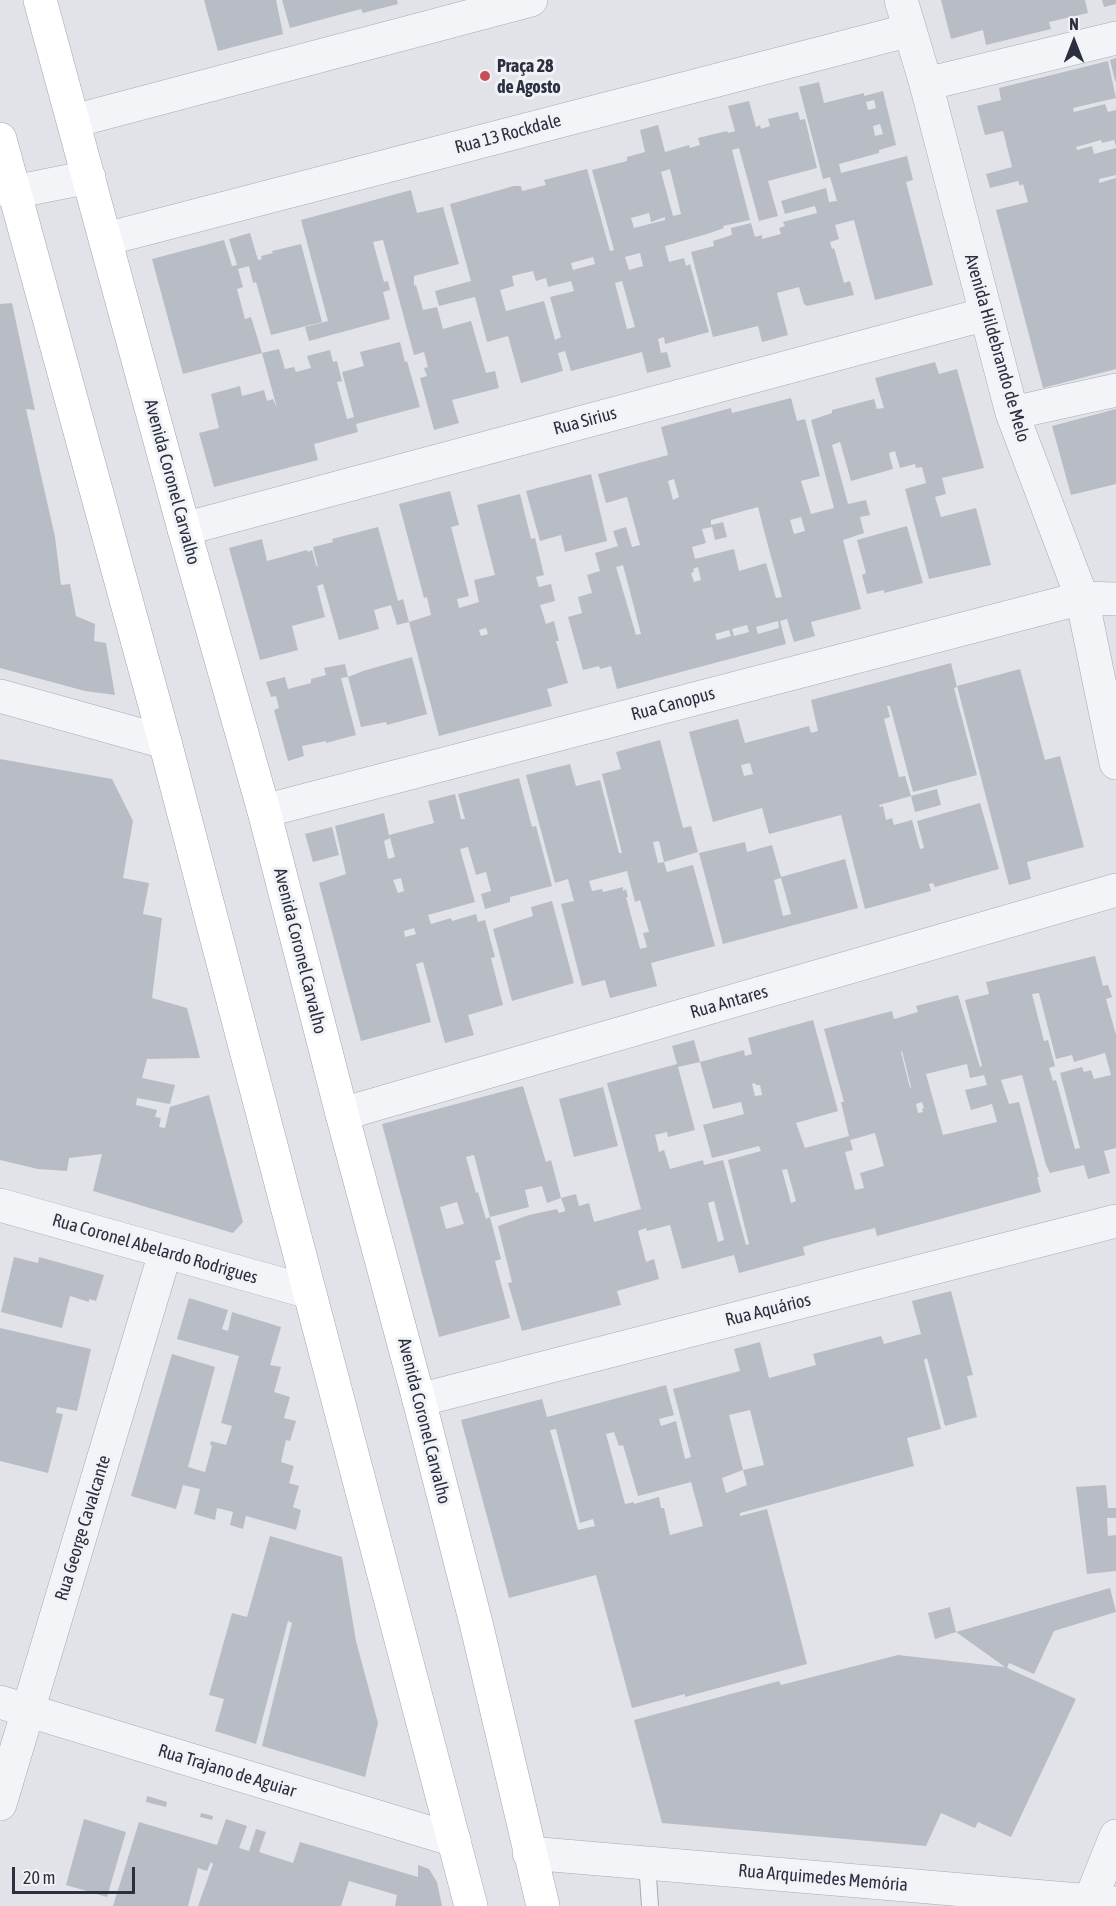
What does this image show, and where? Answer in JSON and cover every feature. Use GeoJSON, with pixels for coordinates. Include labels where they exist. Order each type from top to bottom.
{"type":"FeatureCollection","features":[{"type":"Feature","properties":{"kind":"main road","name":"Avenida Coronel Carvalho"},"geometry":{"type":"LineString","coordinates":[[40,0],[184,529],[264,811],[476,1623],[543,1906]]}},
{"type":"Feature","properties":{"kind":"main road"},"geometry":{"type":"LineString","coordinates":[[0,139],[7,191],[165,742],[471,1906]]}},
{"type":"Feature","properties":{"kind":"street"},"geometry":{"type":"LineString","coordinates":[[74,121],[531,0]]}},
{"type":"Feature","properties":{"kind":"street","name":"Avenida Hildebrando de Melo"},"geometry":{"type":"LineString","coordinates":[[906,15],[1012,413],[1082,598],[1116,763]]}},
{"type":"Feature","properties":{"kind":"street","name":"Rua 13 Rockdale"},"geometry":{"type":"LineString","coordinates":[[106,238],[906,15]]}},
{"type":"Feature","properties":{"kind":"street"},"geometry":{"type":"LineString","coordinates":[[926,84],[1116,38]]}},
{"type":"Feature","properties":{"kind":"street"},"geometry":{"type":"LineString","coordinates":[[7,191],[89,177]]}},
{"type":"Feature","properties":{"kind":"street","name":"Rua Sirius"},"geometry":{"type":"LineString","coordinates":[[184,529],[986,314]]}},
{"type":"Feature","properties":{"kind":"street"},"geometry":{"type":"LineString","coordinates":[[1012,413],[1116,390]]}},
{"type":"Feature","properties":{"kind":"street","name":"Rua Canopus"},"geometry":{"type":"LineString","coordinates":[[264,811],[1082,598],[1116,599]]}},
{"type":"Feature","properties":{"kind":"street"},"geometry":{"type":"LineString","coordinates":[[0,696],[165,742]]}},
{"type":"Feature","properties":{"kind":"street","name":"Rua Antares"},"geometry":{"type":"LineString","coordinates":[[342,1114],[1116,890]]}},
{"type":"Feature","properties":{"kind":"street","name":"Rua Coronel Abelardo Rodrigues"},"geometry":{"type":"LineString","coordinates":[[0,1204],[165,1253],[309,1292]]}},
{"type":"Feature","properties":{"kind":"street","name":"Rua Aquários"},"geometry":{"type":"LineString","coordinates":[[419,1400],[1116,1221]]}},
{"type":"Feature","properties":{"kind":"street","name":"Rua George Cavalcante"},"geometry":{"type":"LineString","coordinates":[[0,1804],[14,1706],[165,1253]]}},
{"type":"Feature","properties":{"kind":"street","name":"Rua Trajano de Aguiar"},"geometry":{"type":"LineString","coordinates":[[14,1706],[454,1840]]}},
{"type":"Feature","properties":{"kind":"street"},"geometry":{"type":"LineString","coordinates":[[1098,1903],[1116,1836]]}},
{"type":"Feature","properties":{"kind":"street","name":"Rua Arquimedes Memória"},"geometry":{"type":"LineString","coordinates":[[529,1853],[1098,1903]]}},
{"type":"Feature","properties":{"kind":"lane"},"geometry":{"type":"LineString","coordinates":[[647,1863],[650,1906]]}},
{"type":"Feature","properties":{"kind":"building"},"geometry":{"type":"Polygon","coordinates":[[[204,0],[276,0],[283,34],[218,51],[204,0]]]}},
{"type":"Feature","properties":{"kind":"building"},"geometry":{"type":"Polygon","coordinates":[[[282,0],[397,0],[398,4],[363,13],[361,9],[290,28],[282,0]]]}},
{"type":"Feature","properties":{"kind":"building"},"geometry":{"type":"Polygon","coordinates":[[[941,0],[1085,0],[1088,13],[1049,22],[1051,29],[986,45],[983,30],[951,39],[941,0]]]}},
{"type":"Feature","properties":{"kind":"building"},"geometry":{"type":"Polygon","coordinates":[[[1102,0],[1116,0],[1116,4],[1104,7],[1102,0]]]}},
{"type":"Feature","properties":{"kind":"building"},"geometry":{"type":"Polygon","coordinates":[[[1116,58],[1116,81],[1115,81],[1110,60],[1116,58]]]}},
{"type":"Feature","properties":{"kind":"building"},"geometry":{"type":"Polygon","coordinates":[[[1108,61],[1116,98],[1073,108],[1074,112],[1105,104],[1108,112],[1116,110],[1116,146],[1114,140],[1102,143],[1101,140],[1076,147],[1077,150],[1092,146],[1094,154],[1116,148],[1116,175],[1099,179],[1099,183],[1116,178],[1116,369],[1043,388],[996,210],[1028,202],[1023,184],[1020,186],[1018,181],[990,188],[986,174],[1012,167],[1003,131],[985,135],[977,106],[1001,100],[999,88],[1108,61]]]}},
{"type":"Feature","properties":{"kind":"building"},"geometry":{"type":"Polygon","coordinates":[[[819,82],[824,103],[864,93],[864,96],[883,91],[896,145],[879,150],[879,153],[839,164],[841,173],[907,156],[913,180],[906,182],[933,285],[875,300],[854,220],[835,225],[839,239],[830,242],[832,249],[834,248],[844,283],[850,281],[854,295],[807,306],[804,304],[799,287],[777,293],[788,335],[762,342],[758,326],[713,337],[691,252],[714,246],[713,241],[732,235],[731,228],[751,223],[755,237],[762,235],[762,239],[781,234],[779,228],[785,226],[783,222],[817,213],[815,206],[785,214],[781,201],[826,188],[829,202],[837,201],[830,177],[823,179],[799,87],[819,82]],[[874,100],[866,102],[868,110],[876,108],[874,100]],[[880,124],[873,126],[875,136],[883,134],[880,124]]]}},
{"type":"Feature","properties":{"kind":"building"},"geometry":{"type":"Polygon","coordinates":[[[749,101],[756,127],[760,125],[761,129],[770,126],[768,119],[798,112],[800,120],[805,119],[817,168],[768,181],[778,216],[759,221],[739,148],[732,150],[750,220],[723,226],[724,228],[707,234],[665,246],[669,262],[684,258],[686,266],[690,264],[709,332],[665,344],[664,337],[658,339],[661,353],[667,352],[671,367],[647,373],[642,352],[571,371],[565,351],[558,353],[563,371],[521,383],[508,336],[487,342],[475,297],[439,306],[435,291],[471,281],[450,204],[514,186],[521,186],[522,191],[546,185],[544,180],[587,169],[610,251],[614,250],[592,170],[627,161],[627,157],[645,152],[640,130],[658,125],[665,152],[689,145],[690,148],[700,145],[698,138],[735,131],[728,106],[749,101]],[[670,169],[661,172],[673,216],[681,214],[670,169]],[[649,213],[631,218],[634,228],[665,220],[665,217],[651,222],[649,213]],[[640,253],[625,257],[629,270],[643,266],[640,253]],[[593,257],[571,263],[573,270],[595,264],[593,257]],[[533,271],[512,276],[514,286],[500,290],[506,311],[544,301],[555,340],[561,337],[550,297],[574,291],[571,281],[548,287],[546,278],[536,281],[533,271]],[[622,281],[615,283],[627,329],[635,327],[622,281]]]}},
{"type":"Feature","properties":{"kind":"building"},"geometry":{"type":"Polygon","coordinates":[[[411,190],[417,213],[443,207],[459,264],[414,276],[414,286],[416,285],[423,310],[437,307],[443,329],[471,321],[486,373],[495,371],[499,388],[452,400],[459,423],[434,430],[420,378],[427,376],[424,368],[428,367],[424,352],[414,355],[383,240],[373,242],[384,282],[388,281],[390,290],[383,292],[390,319],[309,341],[305,327],[328,321],[301,220],[411,190]]]}},
{"type":"Feature","properties":{"kind":"building"},"geometry":{"type":"Polygon","coordinates":[[[250,233],[258,260],[262,259],[261,256],[273,253],[272,251],[301,244],[322,322],[271,335],[256,282],[253,283],[249,266],[238,269],[243,287],[237,289],[245,319],[251,317],[262,353],[183,374],[152,259],[224,240],[232,266],[237,265],[229,239],[250,233]]]}},
{"type":"Feature","properties":{"kind":"building"},"geometry":{"type":"Polygon","coordinates":[[[12,303],[35,410],[26,409],[55,537],[61,585],[70,584],[76,616],[95,624],[94,641],[106,643],[115,695],[85,691],[0,668],[0,304],[12,303]]]}},
{"type":"Feature","properties":{"kind":"building"},"geometry":{"type":"Polygon","coordinates":[[[400,342],[420,407],[356,424],[358,432],[314,444],[318,460],[214,487],[199,433],[219,428],[211,394],[240,386],[242,396],[264,390],[267,401],[273,399],[277,408],[262,353],[279,349],[285,369],[294,367],[296,372],[311,368],[307,356],[330,350],[333,362],[337,361],[342,381],[337,382],[347,419],[354,417],[342,372],[364,366],[360,352],[400,342]]]}},
{"type":"Feature","properties":{"kind":"building"},"geometry":{"type":"Polygon","coordinates":[[[935,362],[939,374],[957,369],[984,468],[942,478],[946,494],[935,497],[941,517],[976,508],[991,565],[929,579],[905,489],[926,483],[922,467],[916,468],[915,464],[900,468],[895,451],[889,453],[893,469],[851,481],[840,442],[832,445],[848,504],[866,500],[870,515],[860,517],[864,533],[843,540],[861,609],[811,622],[815,636],[794,642],[787,619],[780,621],[786,644],[617,689],[611,666],[583,670],[568,617],[582,613],[578,597],[592,593],[587,575],[600,571],[595,553],[618,546],[613,531],[626,527],[632,547],[640,545],[627,497],[606,503],[598,474],[668,455],[661,427],[731,408],[732,413],[791,398],[797,421],[805,419],[820,476],[801,481],[811,514],[834,508],[811,420],[832,413],[832,410],[874,399],[877,409],[884,408],[875,378],[935,362]],[[674,479],[668,481],[673,500],[679,497],[674,479]],[[758,507],[711,520],[711,525],[723,522],[727,537],[715,540],[712,527],[702,529],[706,543],[692,547],[695,559],[734,549],[739,571],[766,563],[776,598],[782,597],[758,507]],[[801,517],[790,520],[794,534],[805,531],[801,517]],[[623,565],[616,567],[636,635],[641,634],[623,565]],[[698,567],[693,569],[694,572],[691,573],[694,582],[701,580],[698,567]],[[778,621],[756,627],[758,634],[779,628],[778,621]],[[747,625],[732,629],[734,636],[749,632],[747,625]],[[729,630],[715,634],[717,640],[731,636],[729,630]]]}},
{"type":"Feature","properties":{"kind":"building"},"geometry":{"type":"Polygon","coordinates":[[[1116,409],[1116,484],[1071,495],[1052,426],[1116,409]]]}},
{"type":"Feature","properties":{"kind":"building"},"geometry":{"type":"Polygon","coordinates":[[[591,474],[607,541],[565,552],[561,535],[540,541],[526,491],[591,474]]]}},
{"type":"Feature","properties":{"kind":"building"},"geometry":{"type":"Polygon","coordinates":[[[450,491],[459,525],[451,527],[469,596],[457,599],[459,608],[479,602],[474,580],[495,575],[477,505],[520,494],[531,539],[535,538],[544,575],[536,577],[539,587],[551,584],[555,601],[540,605],[546,624],[554,621],[559,641],[556,641],[568,683],[547,689],[552,706],[439,736],[409,622],[431,615],[427,597],[424,598],[399,504],[450,491]],[[486,628],[479,630],[481,636],[488,634],[486,628]]]}},
{"type":"Feature","properties":{"kind":"building"},"geometry":{"type":"Polygon","coordinates":[[[907,526],[923,583],[884,593],[884,590],[867,594],[862,575],[866,573],[857,540],[907,526]]]}},
{"type":"Feature","properties":{"kind":"building"},"geometry":{"type":"Polygon","coordinates":[[[378,527],[398,601],[403,599],[409,622],[397,625],[391,605],[374,610],[379,629],[339,640],[323,584],[317,586],[325,617],[292,626],[298,650],[260,660],[229,548],[262,539],[267,561],[312,550],[318,567],[313,547],[333,542],[332,539],[378,527]]]}},
{"type":"Feature","properties":{"kind":"building"},"geometry":{"type":"Polygon","coordinates":[[[412,657],[427,714],[387,725],[386,722],[361,727],[348,677],[412,657]]]}},
{"type":"Feature","properties":{"kind":"building"},"geometry":{"type":"Polygon","coordinates":[[[951,663],[957,687],[954,688],[977,775],[913,792],[890,706],[887,706],[890,717],[884,719],[899,777],[905,776],[911,796],[879,805],[883,806],[886,820],[892,818],[894,825],[912,820],[920,849],[924,848],[917,821],[980,803],[999,869],[935,887],[933,883],[929,884],[931,891],[865,909],[841,815],[769,834],[762,808],[713,822],[689,732],[738,719],[745,743],[809,726],[811,733],[818,731],[811,700],[951,663]],[[750,763],[741,765],[744,776],[753,774],[750,763]]]}},
{"type":"Feature","properties":{"kind":"building"},"geometry":{"type":"Polygon","coordinates":[[[345,664],[348,677],[341,678],[356,735],[326,743],[326,741],[302,746],[304,756],[288,761],[274,710],[279,708],[276,696],[271,697],[266,682],[285,677],[288,689],[311,683],[311,679],[326,675],[324,668],[345,664]]]}},
{"type":"Feature","properties":{"kind":"building"},"geometry":{"type":"Polygon","coordinates":[[[1020,669],[1045,760],[1060,756],[1084,847],[1027,862],[1031,879],[1009,885],[957,686],[1020,669]]]}},
{"type":"Feature","properties":{"kind":"building"},"geometry":{"type":"Polygon","coordinates":[[[660,740],[683,828],[691,826],[698,852],[664,862],[667,872],[693,865],[715,946],[651,963],[657,986],[610,998],[605,980],[582,986],[561,904],[574,901],[568,879],[555,883],[526,775],[570,764],[576,786],[600,780],[619,853],[622,853],[602,774],[621,769],[616,752],[660,740]],[[659,841],[653,842],[658,863],[664,862],[659,841]],[[627,871],[589,881],[592,891],[602,889],[603,892],[623,887],[623,891],[626,889],[628,897],[626,897],[640,949],[647,947],[643,933],[649,932],[640,900],[635,902],[627,871]]]}},
{"type":"Feature","properties":{"kind":"building"},"geometry":{"type":"Polygon","coordinates":[[[0,759],[112,779],[133,821],[123,878],[149,883],[143,914],[162,918],[152,998],[187,1008],[200,1058],[147,1059],[142,1078],[175,1085],[170,1104],[137,1098],[136,1105],[157,1110],[155,1117],[161,1118],[159,1127],[165,1128],[170,1107],[209,1095],[243,1222],[233,1233],[93,1191],[102,1154],[69,1158],[67,1171],[38,1169],[0,1160],[0,759]]]}},
{"type":"Feature","properties":{"kind":"building"},"geometry":{"type":"Polygon","coordinates":[[[519,778],[532,827],[536,826],[552,886],[510,897],[510,902],[485,909],[481,894],[491,891],[486,872],[476,875],[468,847],[460,849],[475,902],[428,915],[431,924],[476,914],[478,922],[485,920],[495,957],[491,958],[503,1005],[468,1015],[474,1035],[445,1043],[423,962],[416,964],[431,1022],[361,1041],[319,883],[346,874],[335,826],[384,813],[389,835],[434,823],[428,801],[455,794],[461,819],[465,819],[458,794],[519,778]],[[390,838],[384,841],[388,859],[395,857],[390,838]],[[401,878],[393,880],[398,893],[404,891],[401,878]],[[414,928],[404,931],[405,937],[416,934],[414,928]]]}},
{"type":"Feature","properties":{"kind":"building"},"geometry":{"type":"Polygon","coordinates":[[[937,789],[941,805],[915,812],[911,796],[937,789]]]}},
{"type":"Feature","properties":{"kind":"building"},"geometry":{"type":"Polygon","coordinates":[[[332,827],[339,855],[313,862],[305,834],[332,827]]]}},
{"type":"Feature","properties":{"kind":"building"},"geometry":{"type":"Polygon","coordinates":[[[745,842],[747,852],[772,845],[781,877],[845,859],[858,908],[723,944],[699,853],[745,842]],[[781,878],[774,880],[783,916],[791,914],[781,878]]]}},
{"type":"Feature","properties":{"kind":"building"},"geometry":{"type":"Polygon","coordinates":[[[552,901],[574,983],[512,1001],[493,929],[533,916],[531,907],[552,901]]]}},
{"type":"Feature","properties":{"kind":"building"},"geometry":{"type":"Polygon","coordinates":[[[1095,956],[1103,986],[1108,985],[1112,997],[1106,999],[1116,1035],[1116,1148],[1104,1151],[1110,1173],[1088,1179],[1084,1165],[1050,1173],[1022,1075],[1001,1080],[1009,1104],[1019,1102],[1041,1192],[877,1236],[875,1228],[819,1242],[803,1247],[805,1255],[739,1273],[734,1255],[682,1269],[670,1225],[647,1231],[646,1228],[638,1231],[646,1262],[654,1259],[659,1279],[617,1291],[621,1305],[522,1331],[508,1283],[512,1282],[498,1226],[529,1215],[557,1209],[559,1213],[565,1209],[561,1198],[576,1194],[579,1206],[589,1203],[594,1222],[641,1209],[607,1083],[677,1064],[672,1046],[694,1040],[700,1062],[744,1050],[745,1056],[752,1054],[748,1038],[813,1020],[838,1111],[796,1123],[805,1148],[849,1136],[841,1102],[844,1102],[824,1029],[892,1011],[894,1019],[918,1012],[916,1006],[958,995],[980,1067],[982,1066],[965,1000],[989,994],[986,982],[1095,956]],[[1039,993],[1032,994],[1044,1041],[1048,1040],[1055,1066],[1049,1068],[1053,1081],[1056,1080],[1075,1149],[1080,1148],[1060,1073],[1082,1067],[1084,1072],[1091,1070],[1094,1079],[1111,1075],[1105,1053],[1074,1062],[1072,1055],[1056,1059],[1039,993]],[[902,1051],[901,1052],[911,1087],[902,1051]],[[700,1062],[678,1067],[695,1130],[668,1137],[667,1132],[655,1135],[659,1152],[664,1150],[670,1169],[703,1160],[704,1165],[723,1160],[746,1245],[749,1244],[728,1160],[761,1151],[759,1146],[712,1158],[703,1125],[744,1114],[741,1102],[713,1109],[700,1062]],[[967,1064],[926,1074],[943,1135],[997,1122],[992,1104],[971,1110],[965,1090],[987,1085],[984,1075],[970,1078],[967,1064]],[[755,1083],[752,1084],[755,1096],[762,1095],[760,1085],[755,1083]],[[922,1102],[916,1104],[918,1113],[923,1112],[922,1102]],[[875,1133],[850,1140],[853,1150],[845,1152],[855,1190],[864,1188],[860,1173],[884,1166],[875,1133]],[[787,1169],[782,1170],[791,1203],[796,1201],[787,1169]],[[714,1201],[708,1203],[718,1242],[724,1240],[714,1201]]]}},
{"type":"Feature","properties":{"kind":"building"},"geometry":{"type":"Polygon","coordinates":[[[523,1086],[546,1162],[551,1160],[561,1198],[547,1203],[542,1186],[525,1190],[529,1207],[490,1217],[501,1259],[495,1261],[510,1318],[439,1337],[382,1124],[523,1086]],[[474,1155],[466,1157],[476,1193],[478,1192],[486,1219],[490,1217],[474,1155]],[[457,1202],[440,1207],[446,1229],[464,1224],[457,1202]]]}},
{"type":"Feature","properties":{"kind":"building"},"geometry":{"type":"Polygon","coordinates":[[[603,1087],[618,1146],[574,1157],[559,1099],[603,1087]]]}},
{"type":"Feature","properties":{"kind":"building"},"geometry":{"type":"Polygon","coordinates":[[[14,1257],[38,1263],[39,1257],[104,1275],[96,1301],[89,1299],[89,1302],[70,1296],[62,1328],[1,1312],[14,1257]]]}},
{"type":"Feature","properties":{"kind":"building"},"geometry":{"type":"Polygon","coordinates":[[[951,1291],[973,1375],[967,1376],[977,1417],[945,1426],[927,1358],[924,1360],[941,1429],[907,1438],[914,1466],[740,1513],[740,1516],[767,1509],[807,1664],[685,1697],[685,1694],[632,1708],[596,1575],[509,1598],[461,1420],[542,1399],[547,1417],[666,1385],[674,1415],[659,1419],[661,1426],[676,1421],[685,1459],[691,1457],[673,1389],[740,1371],[734,1349],[760,1342],[769,1378],[816,1365],[813,1354],[881,1336],[884,1344],[921,1334],[912,1301],[951,1291]],[[750,1410],[729,1415],[743,1470],[764,1465],[750,1410]],[[556,1429],[550,1430],[578,1530],[595,1526],[593,1519],[580,1523],[556,1429]],[[614,1432],[606,1434],[625,1504],[634,1502],[634,1504],[659,1497],[670,1535],[703,1526],[691,1482],[638,1496],[623,1445],[619,1446],[614,1432]],[[743,1470],[722,1478],[726,1493],[747,1485],[743,1470]]]}},
{"type":"Feature","properties":{"kind":"building"},"geometry":{"type":"Polygon","coordinates":[[[189,1298],[228,1310],[222,1329],[228,1331],[232,1312],[281,1327],[270,1365],[281,1367],[274,1392],[290,1397],[284,1418],[296,1421],[290,1441],[286,1440],[281,1462],[294,1466],[289,1483],[299,1486],[293,1507],[301,1510],[296,1530],[246,1516],[243,1529],[230,1525],[233,1512],[217,1508],[215,1520],[194,1514],[200,1489],[183,1485],[176,1509],[131,1496],[172,1354],[215,1367],[188,1467],[205,1472],[212,1446],[211,1441],[226,1445],[232,1426],[221,1423],[239,1356],[177,1339],[189,1298]]]}},
{"type":"Feature","properties":{"kind":"building"},"geometry":{"type":"Polygon","coordinates":[[[0,1328],[91,1349],[77,1411],[57,1407],[56,1413],[63,1414],[48,1473],[0,1461],[0,1328]]]}},
{"type":"Feature","properties":{"kind":"building"},"geometry":{"type":"Polygon","coordinates":[[[1106,1485],[1108,1508],[1116,1508],[1116,1518],[1107,1518],[1108,1536],[1116,1535],[1116,1571],[1087,1574],[1076,1487],[1106,1485]]]}},
{"type":"Feature","properties":{"kind":"building"},"geometry":{"type":"Polygon","coordinates":[[[270,1536],[342,1557],[356,1641],[378,1723],[365,1777],[262,1746],[292,1623],[288,1621],[256,1744],[215,1731],[224,1699],[209,1695],[232,1613],[247,1617],[270,1536]]]}},
{"type":"Feature","properties":{"kind":"building"},"geometry":{"type":"Polygon","coordinates":[[[1110,1588],[1116,1612],[1054,1631],[1034,1674],[1009,1663],[1007,1668],[1076,1699],[1011,1837],[978,1822],[975,1828],[941,1813],[926,1846],[662,1823],[634,1720],[779,1681],[781,1685],[898,1655],[1005,1667],[956,1632],[1110,1588]]]}},
{"type":"Feature","properties":{"kind":"building"},"geometry":{"type":"Polygon","coordinates":[[[950,1607],[956,1632],[935,1639],[928,1613],[950,1607]]]}},
{"type":"Feature","properties":{"kind":"building"},"geometry":{"type":"Polygon","coordinates":[[[147,1796],[167,1802],[166,1807],[146,1802],[147,1796]]]}},
{"type":"Feature","properties":{"kind":"building"},"geometry":{"type":"Polygon","coordinates":[[[201,1813],[213,1816],[212,1820],[200,1817],[201,1813]]]}},
{"type":"Feature","properties":{"kind":"building"},"geometry":{"type":"Polygon","coordinates":[[[84,1819],[126,1832],[107,1897],[66,1885],[84,1819]]]}},
{"type":"Feature","properties":{"kind":"building"},"geometry":{"type":"Polygon","coordinates":[[[226,1819],[247,1826],[239,1848],[249,1851],[256,1829],[266,1832],[259,1852],[293,1863],[300,1842],[418,1877],[418,1865],[429,1869],[437,1882],[442,1906],[395,1906],[397,1895],[349,1881],[341,1906],[198,1906],[213,1864],[211,1862],[207,1871],[198,1868],[188,1906],[113,1906],[139,1822],[217,1845],[226,1819]]]}},
{"type":"Feature","properties":{"kind":"place","name":"Praça 28 de Agosto"},"geometry":{"type":"Point","coordinates":[485,76]}}]}
